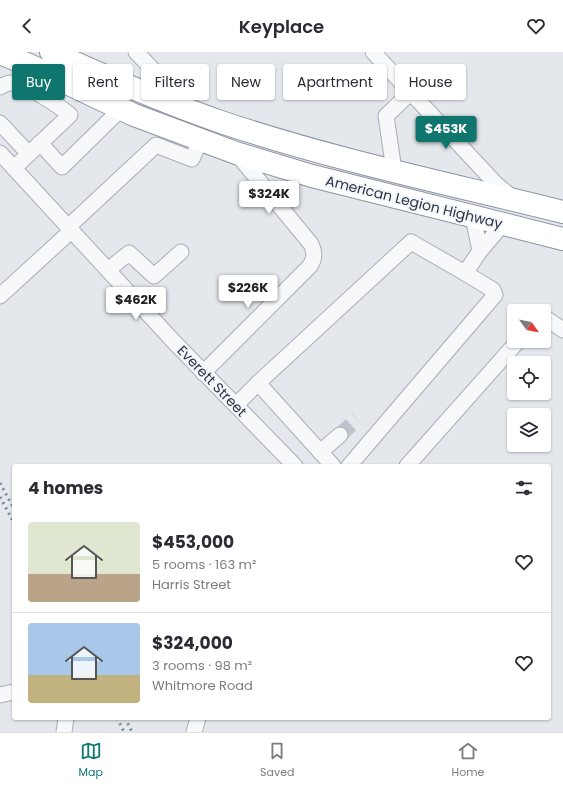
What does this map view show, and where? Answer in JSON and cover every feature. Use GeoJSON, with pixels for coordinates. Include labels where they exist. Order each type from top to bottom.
{"type":"FeatureCollection","features":[{"type":"Feature","properties":{"kind":"highway","name":"American Legion Highway"},"geometry":{"type":"LineString","coordinates":[[51,52],[137,91],[212,119],[290,144],[563,212]]}},
{"type":"Feature","properties":{"kind":"highway","name":"American Legion Highway"},"geometry":{"type":"LineString","coordinates":[[0,54],[26,64]]}},
{"type":"Feature","properties":{"kind":"highway"},"geometry":{"type":"LineString","coordinates":[[0,63],[14,64]]}},
{"type":"Feature","properties":{"kind":"highway","name":"American Legion Highway"},"geometry":{"type":"LineString","coordinates":[[65,82],[121,109],[200,141],[236,153],[312,176],[563,239]]}},
{"type":"Feature","properties":{"kind":"street"},"geometry":{"type":"LineString","coordinates":[[136,52],[148,64]]}},
{"type":"Feature","properties":{"kind":"street"},"geometry":{"type":"LineString","coordinates":[[373,52],[395,77]]}},
{"type":"Feature","properties":{"kind":"street"},"geometry":{"type":"LineString","coordinates":[[0,87],[6,84],[15,83],[60,106],[70,115],[14,168]]}},
{"type":"Feature","properties":{"kind":"street"},"geometry":{"type":"LineString","coordinates":[[394,170],[386,116],[403,100]]}},
{"type":"Feature","properties":{"kind":"street"},"geometry":{"type":"LineString","coordinates":[[417,100],[497,185],[516,200]]}},
{"type":"Feature","properties":{"kind":"street"},"geometry":{"type":"LineString","coordinates":[[40,143],[62,167],[121,109]]}},
{"type":"Feature","properties":{"kind":"street"},"geometry":{"type":"LineString","coordinates":[[0,123],[29,154]]}},
{"type":"Feature","properties":{"kind":"street"},"geometry":{"type":"LineString","coordinates":[[0,296],[156,145],[192,159],[200,141]]}},
{"type":"Feature","properties":{"kind":"street","name":"Everett Street"},"geometry":{"type":"LineString","coordinates":[[0,153],[203,373],[293,464]]}},
{"type":"Feature","properties":{"kind":"street"},"geometry":{"type":"LineString","coordinates":[[203,373],[310,266],[314,259],[314,252],[311,244],[236,153]]}},
{"type":"Feature","properties":{"kind":"street"},"geometry":{"type":"LineString","coordinates":[[473,216],[480,251]]}},
{"type":"Feature","properties":{"kind":"street"},"geometry":{"type":"LineString","coordinates":[[465,273],[480,251],[503,224]]}},
{"type":"Feature","properties":{"kind":"street"},"geometry":{"type":"LineString","coordinates":[[236,405],[411,242],[493,290],[495,296],[350,464]]}},
{"type":"Feature","properties":{"kind":"street"},"geometry":{"type":"LineString","coordinates":[[108,270],[129,253],[154,276],[181,252]]}},
{"type":"Feature","properties":{"kind":"street"},"geometry":{"type":"LineString","coordinates":[[551,322],[563,330]]}},
{"type":"Feature","properties":{"kind":"street"},"geometry":{"type":"LineString","coordinates":[[409,464],[512,348]]}},
{"type":"Feature","properties":{"kind":"street"},"geometry":{"type":"LineString","coordinates":[[258,383],[331,464]]}},
{"type":"Feature","properties":{"kind":"street"},"geometry":{"type":"LineString","coordinates":[[320,452],[340,434]]}},
{"type":"Feature","properties":{"kind":"street"},"geometry":{"type":"LineString","coordinates":[[0,695],[12,692]]}},
{"type":"Feature","properties":{"kind":"street"},"geometry":{"type":"LineString","coordinates":[[64,732],[66,720]]}},
{"type":"Feature","properties":{"kind":"street"},"geometry":{"type":"LineString","coordinates":[[194,732],[197,720]]}},
{"type":"Feature","properties":{"kind":"tunnel"},"geometry":{"type":"LineString","coordinates":[[340,435],[357,419]]}},
{"type":"Feature","properties":{"kind":"railway"},"geometry":{"type":"LineString","coordinates":[[0,483],[12,505]]}},
{"type":"Feature","properties":{"kind":"railway"},"geometry":{"type":"LineString","coordinates":[[0,497],[12,519]]}},
{"type":"Feature","properties":{"kind":"railway"},"geometry":{"type":"LineString","coordinates":[[118,720],[124,732]]}},
{"type":"Feature","properties":{"kind":"railway"},"geometry":{"type":"LineString","coordinates":[[126,720],[132,732]]}}]}
